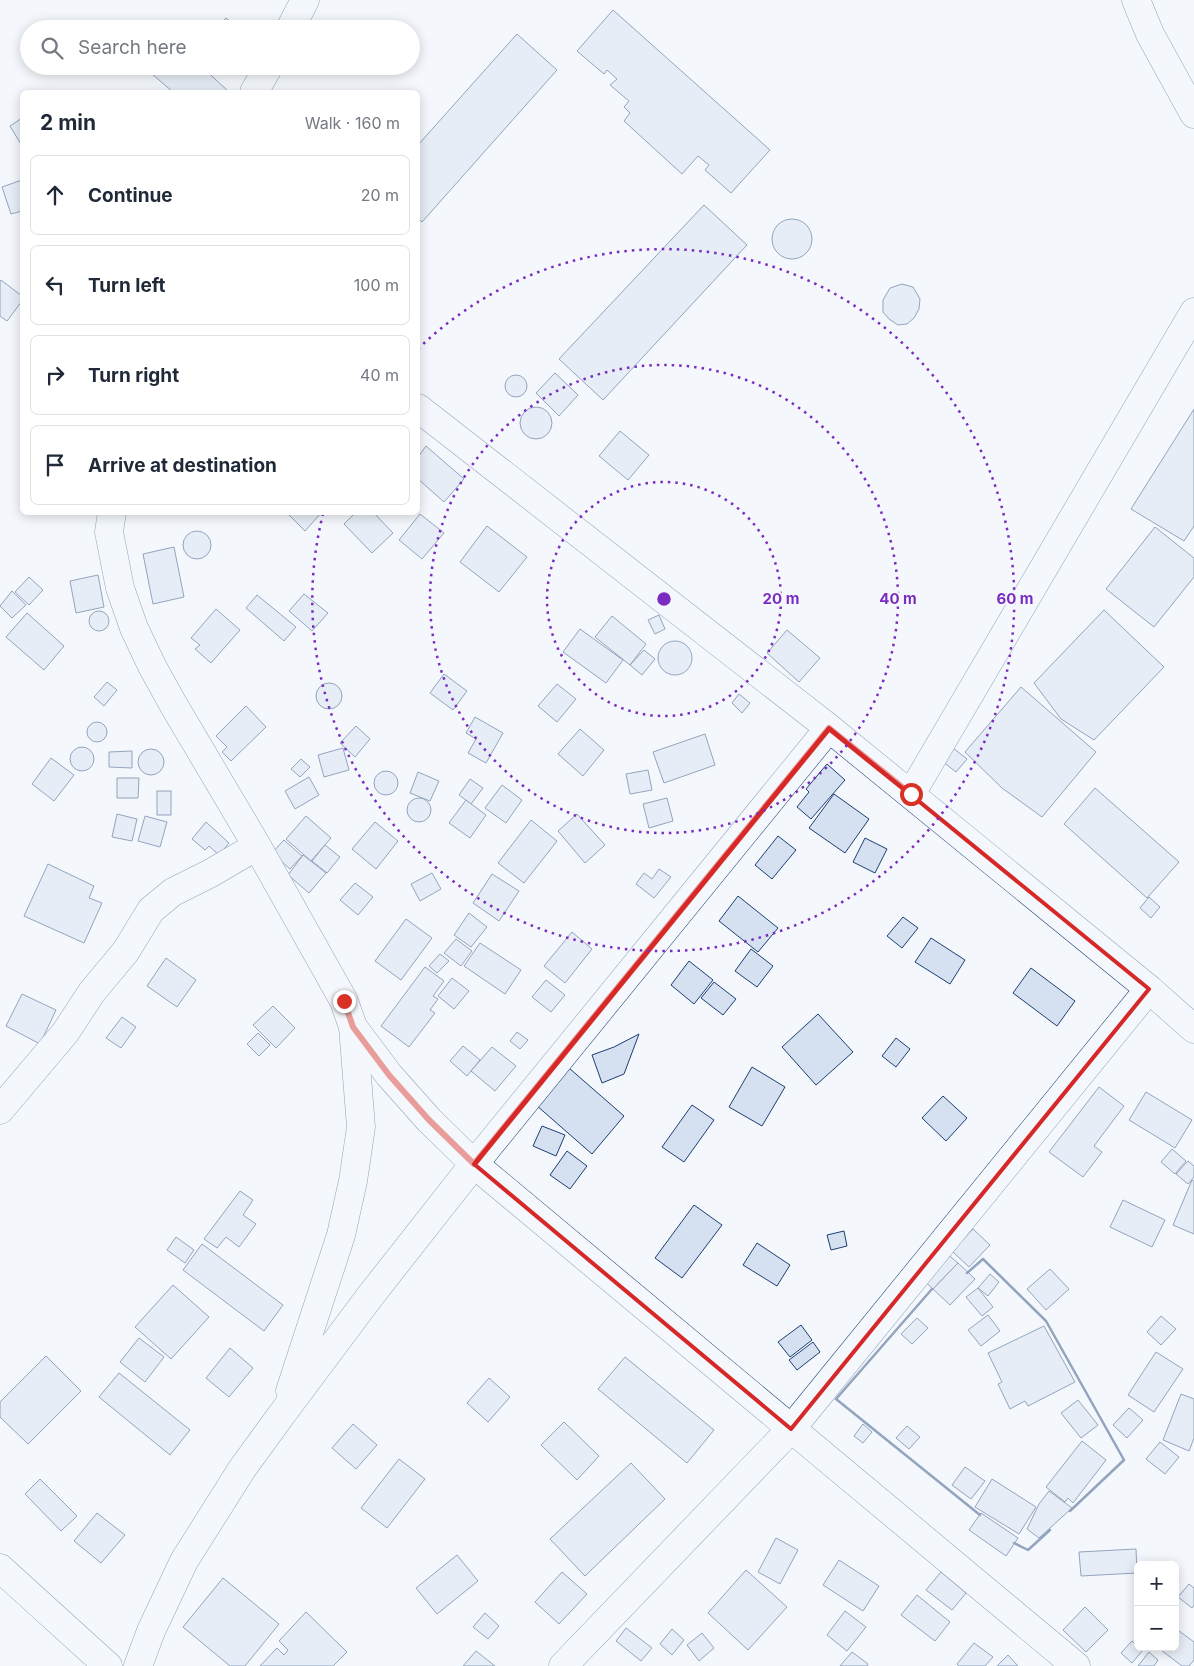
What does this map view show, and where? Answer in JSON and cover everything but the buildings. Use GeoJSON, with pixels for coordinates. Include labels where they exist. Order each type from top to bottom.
{"type":"FeatureCollection","features":[{"type":"Feature","properties":{"kind":"street"},"geometry":{"type":"LineString","coordinates":[[295,20],[305,0]]}},
{"type":"Feature","properties":{"kind":"street"},"geometry":{"type":"LineString","coordinates":[[1136,0],[1150,34],[1194,114]]}},
{"type":"Feature","properties":{"kind":"street"},"geometry":{"type":"LineString","coordinates":[[255,90],[264,75]]}},
{"type":"Feature","properties":{"kind":"street"},"geometry":{"type":"LineString","coordinates":[[911,794],[1194,312]]}},
{"type":"Feature","properties":{"kind":"street"},"geometry":{"type":"LineString","coordinates":[[420,410],[829,728],[1149,989],[1194,1029]]}},
{"type":"Feature","properties":{"kind":"street"},"geometry":{"type":"LineString","coordinates":[[111,515],[108,532],[120,588],[134,628],[152,666],[258,846],[344,1001],[353,1027],[361,1127],[353,1181],[341,1235],[282,1414]]}},
{"type":"Feature","properties":{"kind":"street"},"geometry":{"type":"LineString","coordinates":[[138,1666],[151,1631],[184,1560],[242,1469],[370,1294],[829,728]]}},
{"type":"Feature","properties":{"kind":"street"},"geometry":{"type":"LineString","coordinates":[[0,1110],[66,1033],[92,992],[126,951],[151,910],[173,892],[258,846]]}},
{"type":"Feature","properties":{"kind":"street"},"geometry":{"type":"LineString","coordinates":[[563,1666],[791,1429],[1149,989]]}},
{"type":"Feature","properties":{"kind":"street"},"geometry":{"type":"LineString","coordinates":[[353,1027],[389,1075],[474,1164],[1076,1666]]}},
{"type":"Feature","properties":{"kind":"street"},"geometry":{"type":"LineString","coordinates":[[0,1568],[108,1666]]}},
{"type":"Feature","properties":{"kind":"highlighted area"},"geometry":{"type":"Polygon","coordinates":[[[829,728],[1149,989],[791,1429],[474,1164],[829,728]]]}},
{"type":"Feature","properties":{"kind":"wall"},"geometry":{"type":"LineString","coordinates":[[967,1273],[983,1259],[1046,1321],[1124,1460],[1070,1511]]}},
{"type":"Feature","properties":{"kind":"wall"},"geometry":{"type":"LineString","coordinates":[[932,1289],[836,1399],[980,1515]]}},
{"type":"Feature","properties":{"kind":"wall"},"geometry":{"type":"LineString","coordinates":[[1014,1543],[1028,1550],[1050,1530]]}},
{"type":"Feature","properties":{"kind":"route"},"geometry":{"type":"LineString","coordinates":[[344,1001],[353,1027],[389,1075],[429,1120],[474,1164],[829,728],[911,794]]}}]}
